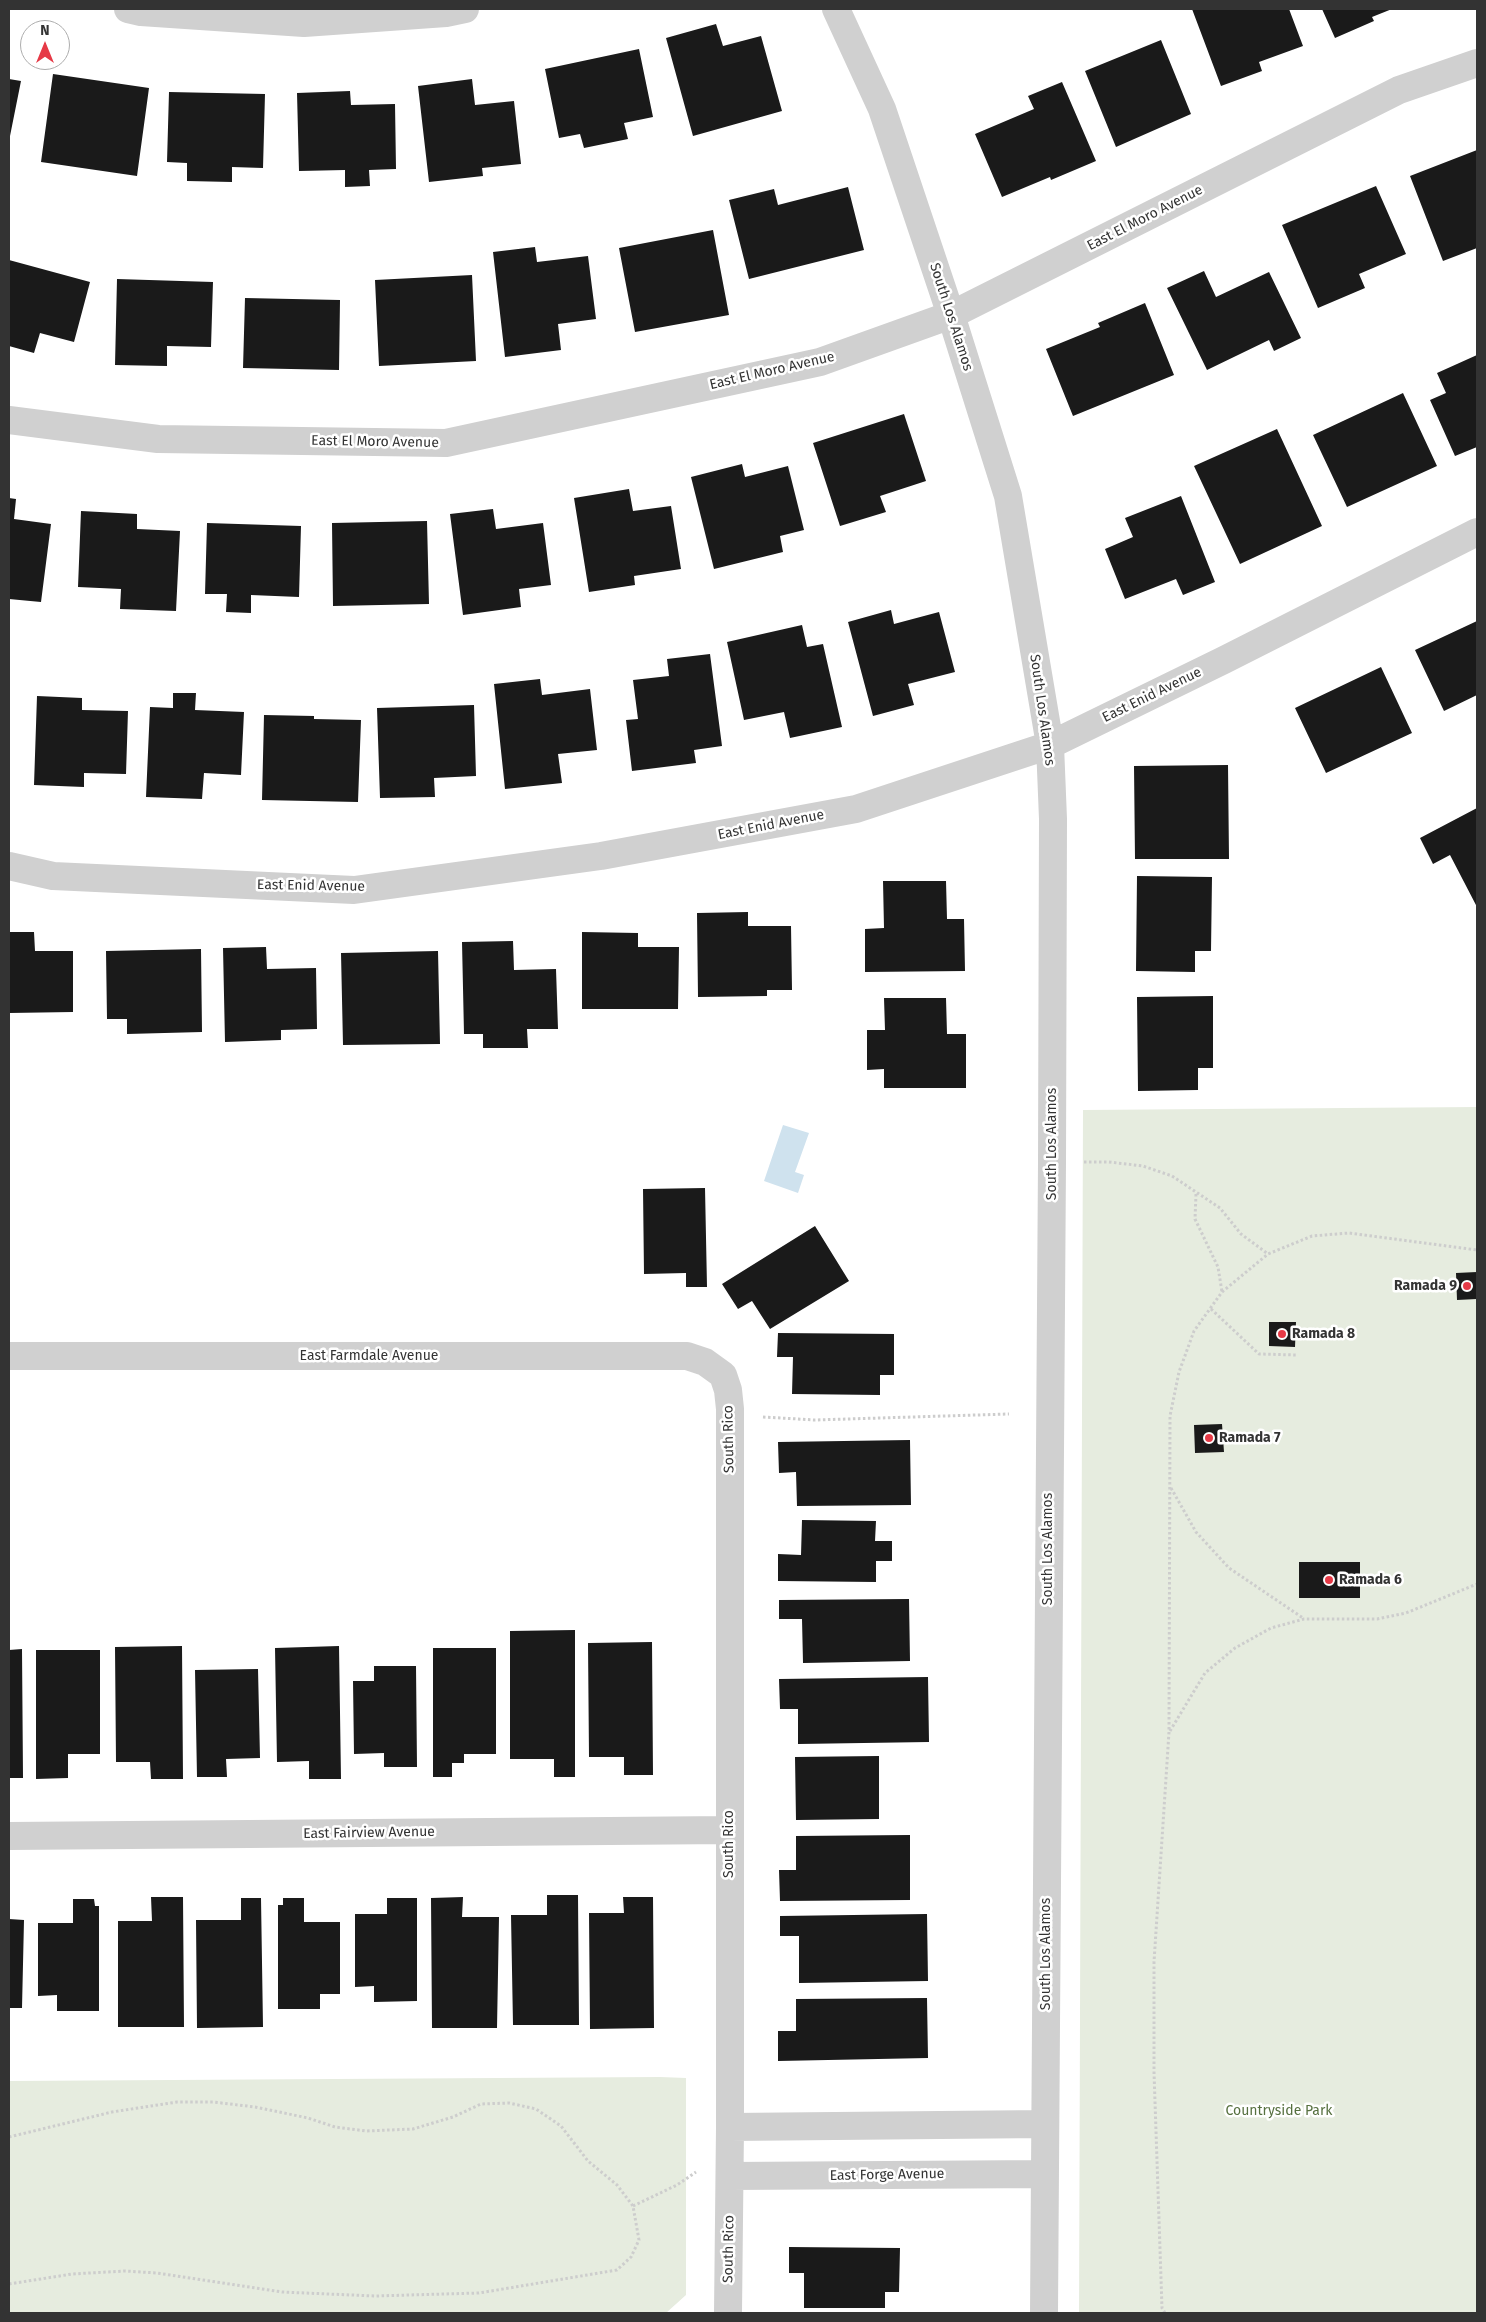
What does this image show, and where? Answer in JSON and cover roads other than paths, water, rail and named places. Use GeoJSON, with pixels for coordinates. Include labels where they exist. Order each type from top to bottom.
{"type":"FeatureCollection","features":[{"type":"Feature","properties":{"kind":"street"},"geometry":{"type":"LineString","coordinates":[[128,9],[141,12],[304,23],[446,13],[465,9]]}},
{"type":"Feature","properties":{"kind":"street","name":"South Los Alamos"},"geometry":{"type":"LineString","coordinates":[[836,9],[882,109],[952,315],[1008,496],[1050,745],[1052,820],[1052,1162],[1044,2313]]}},
{"type":"Feature","properties":{"kind":"street","name":"East El Moro Avenue"},"geometry":{"type":"LineString","coordinates":[[9,420],[158,440],[446,443],[820,362],[952,315],[1399,90],[1477,63]]}},
{"type":"Feature","properties":{"kind":"street","name":"East Enid Avenue"},"geometry":{"type":"LineString","coordinates":[[9,866],[53,876],[354,890],[601,856],[856,809],[1050,745],[1224,660],[1477,532]]}},
{"type":"Feature","properties":{"kind":"street","name":"East Farmdale Avenue"},"geometry":{"type":"LineString","coordinates":[[9,1356],[687,1356],[705,1362],[723,1376]]}},
{"type":"Feature","properties":{"kind":"street","name":"South Rico"},"geometry":{"type":"LineString","coordinates":[[723,1376],[728,1390],[730,1409],[730,2176],[728,2313]]}},
{"type":"Feature","properties":{"kind":"street","name":"East Fairview Avenue"},"geometry":{"type":"LineString","coordinates":[[9,1836],[729,1830]]}},
{"type":"Feature","properties":{"kind":"street"},"geometry":{"type":"LineString","coordinates":[[730,2138],[1045,2124]]}},
{"type":"Feature","properties":{"kind":"street","name":"East Forge Avenue"},"geometry":{"type":"LineString","coordinates":[[730,2176],[1045,2174]]}},
{"type":"Feature","properties":{"kind":"water"},"geometry":{"type":"Polygon","coordinates":[[[783,1125],[809,1133],[795,1172],[804,1175],[798,1193],[764,1181],[783,1125]]]}},
{"type":"Feature","properties":{"kind":"place","name":"Ramada 9"},"geometry":{"type":"Point","coordinates":[1467,1286]}},
{"type":"Feature","properties":{"kind":"place","name":"Ramada 8"},"geometry":{"type":"Point","coordinates":[1282,1334]}},
{"type":"Feature","properties":{"kind":"place","name":"Ramada 7"},"geometry":{"type":"Point","coordinates":[1209,1438]}},
{"type":"Feature","properties":{"kind":"place","name":"Ramada 6"},"geometry":{"type":"Point","coordinates":[1329,1580]}},
{"type":"Feature","properties":{"kind":"park label","name":"Countryside Park"},"geometry":{"type":"Point","coordinates":[1279,2111]}}]}
